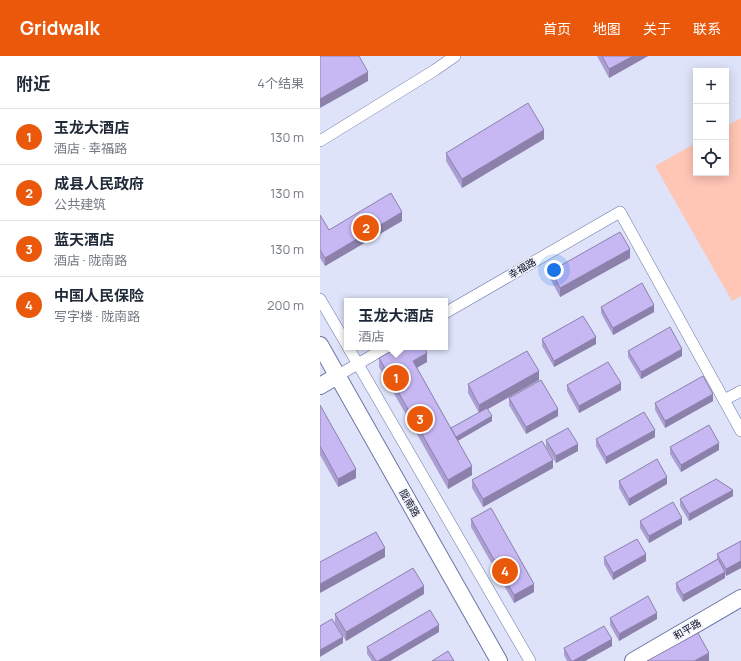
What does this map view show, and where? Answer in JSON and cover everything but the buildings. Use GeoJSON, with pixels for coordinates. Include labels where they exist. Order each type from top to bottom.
{"type":"FeatureCollection","features":[{"type":"Feature","properties":{"kind":"main road","name":"陇南路"},"geometry":{"type":"LineString","coordinates":[[320,345],[499,661]]}},
{"type":"Feature","properties":{"kind":"main road"},"geometry":{"type":"LineString","coordinates":[[320,386],[337,376]]}},
{"type":"Feature","properties":{"kind":"main road","name":"和平路"},"geometry":{"type":"LineString","coordinates":[[633,661],[741,598]]}},
{"type":"Feature","properties":{"kind":"street"},"geometry":{"type":"LineString","coordinates":[[320,141],[455,56]]}},
{"type":"Feature","properties":{"kind":"street","name":"幸福路"},"geometry":{"type":"LineString","coordinates":[[448,311],[620,212],[724,400]]}},
{"type":"Feature","properties":{"kind":"street"},"geometry":{"type":"LineString","coordinates":[[320,299],[344,339]]}},
{"type":"Feature","properties":{"kind":"street"},"geometry":{"type":"LineString","coordinates":[[350,350],[530,661]]}},
{"type":"Feature","properties":{"kind":"street"},"geometry":{"type":"LineString","coordinates":[[337,376],[382,350]]}},
{"type":"Feature","properties":{"kind":"street"},"geometry":{"type":"LineString","coordinates":[[741,391],[724,400],[741,431]]}},
{"type":"Feature","properties":{"kind":"shaded area"},"geometry":{"type":"Polygon","coordinates":[[[741,118],[741,296],[732,301],[655,166],[693,145],[693,176],[729,176],[729,124],[741,118]]]}},
{"type":"Feature","properties":{"kind":"place","name":"成县人民政府"},"geometry":{"type":"Point","coordinates":[366,228]}},
{"type":"Feature","properties":{"kind":"place","name":"玉龙大酒店"},"geometry":{"type":"Point","coordinates":[396,378]}},
{"type":"Feature","properties":{"kind":"place","name":"蓝天酒店"},"geometry":{"type":"Point","coordinates":[420,419]}},
{"type":"Feature","properties":{"kind":"place","name":"中国人民保险"},"geometry":{"type":"Point","coordinates":[505,571]}}]}
